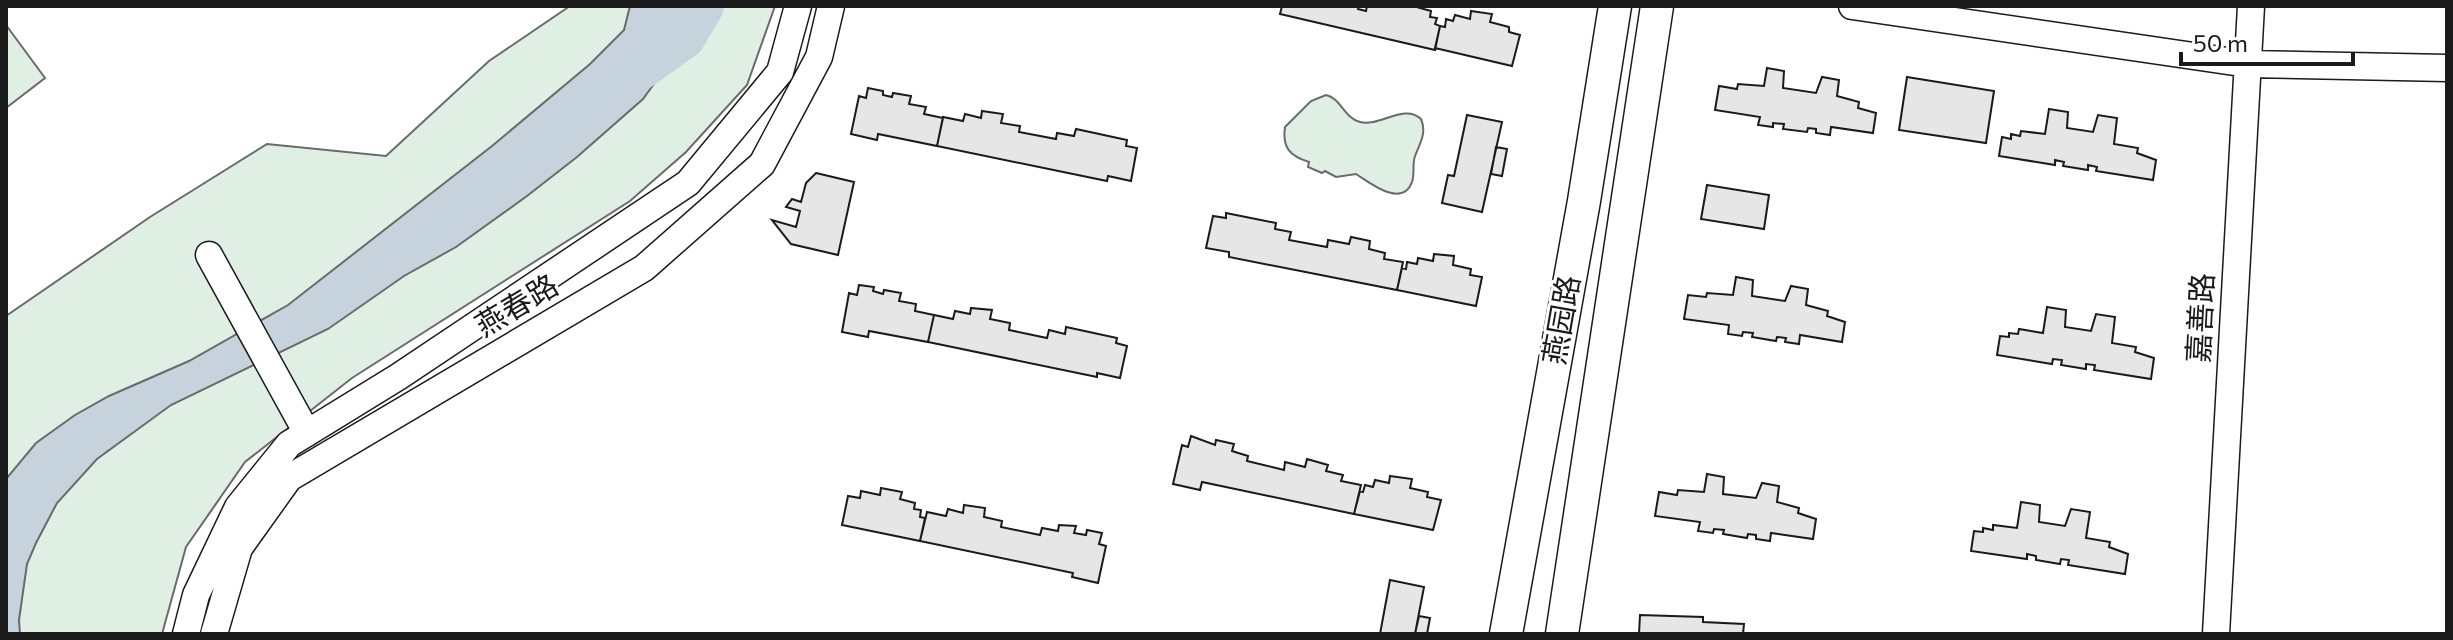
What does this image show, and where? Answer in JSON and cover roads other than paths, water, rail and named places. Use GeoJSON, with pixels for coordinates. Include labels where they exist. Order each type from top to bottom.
{"type":"FeatureCollection","features":[{"type":"Feature","properties":{"kind":"main road","name":"燕园路"},"geometry":{"type":"LineString","coordinates":[[1506,634],[1584,201],[1615,6]]}},
{"type":"Feature","properties":{"kind":"main road","name":"燕园路"},"geometry":{"type":"LineString","coordinates":[[1562,634],[1657,6]]}},
{"type":"Feature","properties":{"kind":"street","name":"燕春路"},"geometry":{"type":"LineString","coordinates":[[186,634],[196,595],[238,507],[289,444],[398,377],[688,183],[780,72],[798,6]]}},
{"type":"Feature","properties":{"kind":"street","name":"燕春路"},"geometry":{"type":"LineString","coordinates":[[214,634],[239,548],[289,478],[644,268],[762,164],[819,57],[831,6]]}},
{"type":"Feature","properties":{"kind":"street"},"geometry":{"type":"LineString","coordinates":[[1852,6],[2248,64],[2447,68]]}},
{"type":"Feature","properties":{"kind":"street","name":"嘉善路"},"geometry":{"type":"LineString","coordinates":[[2216,634],[2251,6]]}},
{"type":"Feature","properties":{"kind":"street"},"geometry":{"type":"LineString","coordinates":[[209,255],[307,433]]}},
{"type":"Feature","properties":{"kind":"waterway"},"geometry":{"type":"LineString","coordinates":[[632,75],[684,38],[703,6]]}}]}
